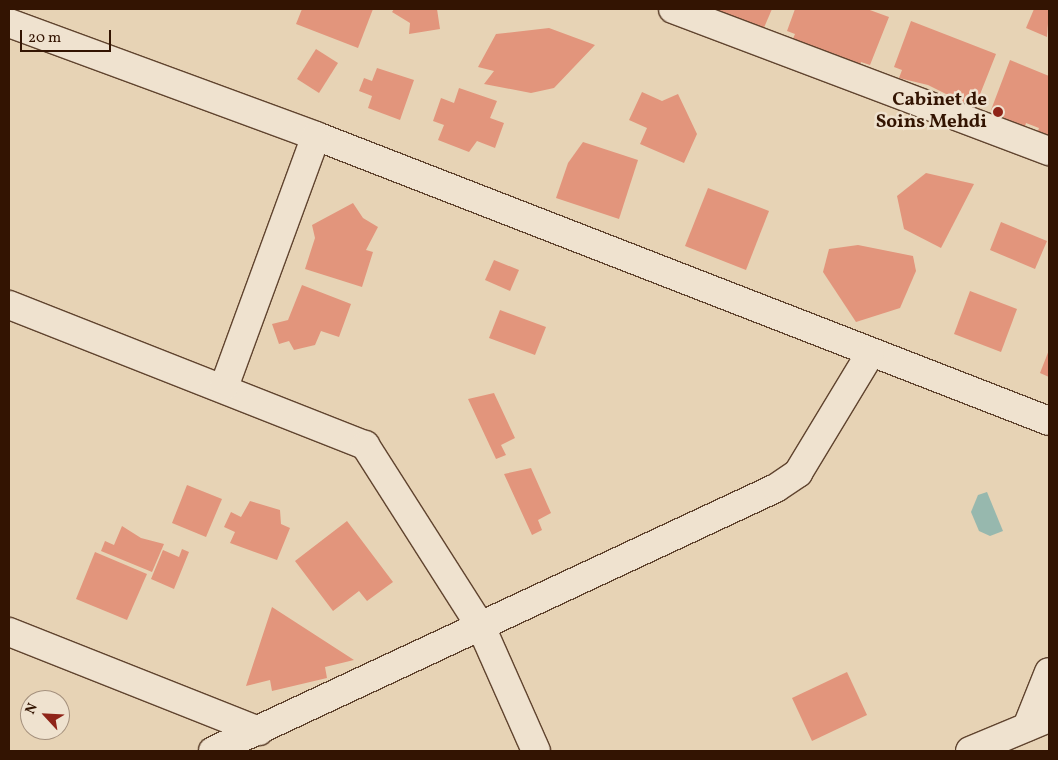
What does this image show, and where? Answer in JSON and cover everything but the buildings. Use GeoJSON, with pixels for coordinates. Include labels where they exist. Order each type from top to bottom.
{"type":"FeatureCollection","features":[{"type":"Feature","properties":{"kind":"street"},"geometry":{"type":"LineString","coordinates":[[673,9],[1049,151]]}},
{"type":"Feature","properties":{"kind":"street"},"geometry":{"type":"LineString","coordinates":[[9,23],[316,136],[870,354],[1049,421]]}},
{"type":"Feature","properties":{"kind":"street"},"geometry":{"type":"LineString","coordinates":[[224,387],[316,136]]}},
{"type":"Feature","properties":{"kind":"street"},"geometry":{"type":"LineString","coordinates":[[9,305],[224,387],[365,445],[482,629],[536,751]]}},
{"type":"Feature","properties":{"kind":"street"},"geometry":{"type":"LineString","coordinates":[[212,751],[482,629],[776,488],[798,473],[870,354]]}},
{"type":"Feature","properties":{"kind":"street"},"geometry":{"type":"LineString","coordinates":[[9,632],[259,730]]}},
{"type":"Feature","properties":{"kind":"street"},"geometry":{"type":"LineString","coordinates":[[970,751],[1038,722],[1049,672]]}},
{"type":"Feature","properties":{"kind":"water"},"geometry":{"type":"Polygon","coordinates":[[[987,492],[1003,531],[990,536],[979,531],[971,512],[978,495],[987,492]]]}},
{"type":"Feature","properties":{"kind":"place","name":"Cabinet de Soins Mehdi"},"geometry":{"type":"Point","coordinates":[998,112]}}]}
